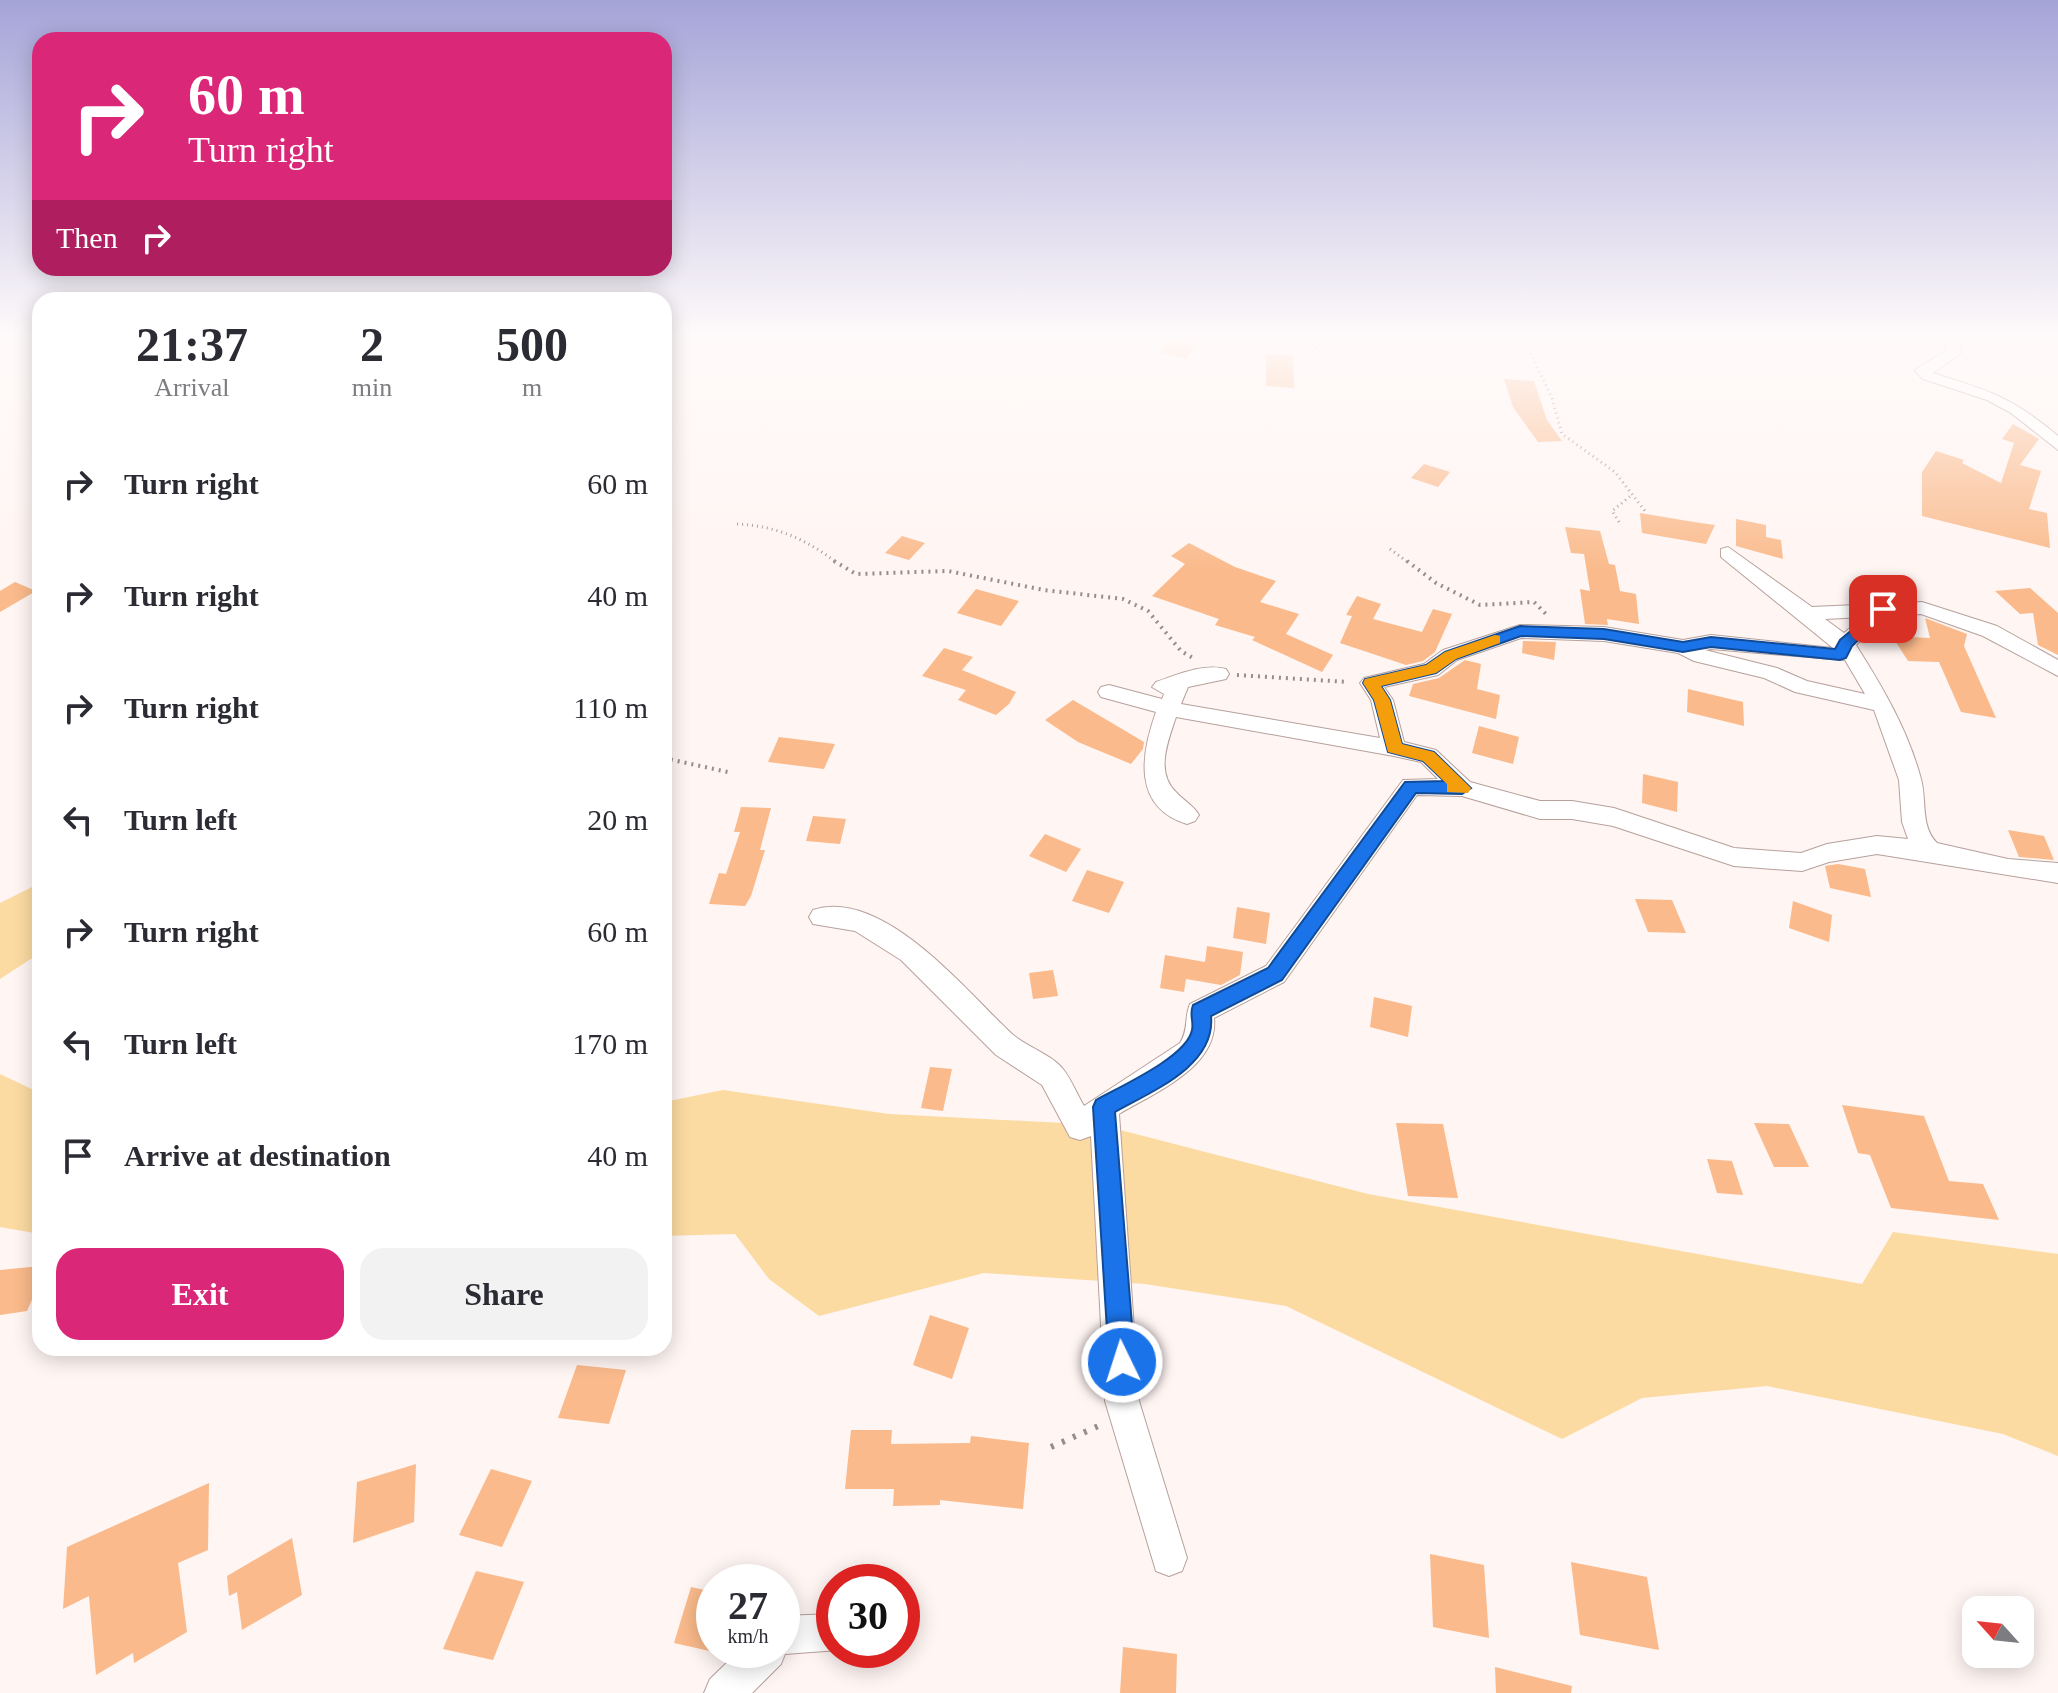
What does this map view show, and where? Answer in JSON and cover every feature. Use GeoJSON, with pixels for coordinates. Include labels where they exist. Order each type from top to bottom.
{"type":"FeatureCollection","features":[{"type":"Feature","properties":{"kind":"street"},"geometry":{"type":"LineString","coordinates":[[2022,414],[2058,445]]}},
{"type":"Feature","properties":{"kind":"street"},"geometry":{"type":"LineString","coordinates":[[1728,553],[1845,644],[1883,705],[1910,780],[1914,822],[1921,842],[1930,851]]}},
{"type":"Feature","properties":{"kind":"street"},"geometry":{"type":"LineString","coordinates":[[1789,602],[1808,613],[1922,608],[1990,631],[2058,669]]}},
{"type":"Feature","properties":{"kind":"street"},"geometry":{"type":"LineString","coordinates":[[1683,647],[1711,642],[1840,655],[1845,644],[1883,609]]}},
{"type":"Feature","properties":{"kind":"street"},"geometry":{"type":"LineString","coordinates":[[1394,748],[1382,700],[1371,683],[1431,670],[1450,655],[1520,631],[1604,634],[1683,647],[1701,656],[1770,673],[1802,687],[1883,705]]}},
{"type":"Feature","properties":{"kind":"street"},"geometry":{"type":"LineString","coordinates":[[1219,674],[1198,676],[1178,684],[1120,695],[1170,708],[1428,756],[1462,788]]}},
{"type":"Feature","properties":{"kind":"street"},"geometry":{"type":"LineString","coordinates":[[1178,684],[1155,756],[1154,777],[1167,798],[1187,815]]}},
{"type":"Feature","properties":{"kind":"street"},"geometry":{"type":"LineString","coordinates":[[822,917],[860,921],[910,952],[1006,1046],[1052,1076],[1080,1127],[1104,1107],[1163,1073],[1190,1052],[1202,1033],[1200,1012],[1275,974],[1411,786],[1462,788],[1540,810],[1572,810],[1614,817],[1734,857],[1802,862],[1827,853],[1877,845],[1930,851],[2008,868],[2058,873]]}},
{"type":"Feature","properties":{"kind":"street"},"geometry":{"type":"LineString","coordinates":[[1104,1107],[1122,1401],[1169,1558]]}},
{"type":"Feature","properties":{"kind":"street"},"geometry":{"type":"LineString","coordinates":[[724,1693],[749,1668]]}},
{"type":"Feature","properties":{"kind":"path"},"geometry":{"type":"LineString","coordinates":[[1556,414],[1562,434],[1615,472],[1645,511]]}},
{"type":"Feature","properties":{"kind":"path"},"geometry":{"type":"LineString","coordinates":[[1619,522],[1612,511],[1633,494]]}},
{"type":"Feature","properties":{"kind":"path"},"geometry":{"type":"LineString","coordinates":[[737,524],[759,524],[812,544],[847,571],[856,574],[948,571],[1044,590],[1123,599],[1148,611],[1181,651],[1219,674],[1371,683]]}},
{"type":"Feature","properties":{"kind":"path"},"geometry":{"type":"LineString","coordinates":[[1390,549],[1436,583],[1480,605],[1534,602],[1565,632]]}},
{"type":"Feature","properties":{"kind":"path"},"geometry":{"type":"LineString","coordinates":[[672,760],[732,773]]}},
{"type":"Feature","properties":{"kind":"path"},"geometry":{"type":"LineString","coordinates":[[1051,1447],[1110,1420],[1122,1401]]}},
{"type":"Feature","properties":{"kind":"shaded area"},"geometry":{"type":"Polygon","coordinates":[[[32,887],[32,958],[0,979],[0,903],[32,887]]]}},
{"type":"Feature","properties":{"kind":"shaded area"},"geometry":{"type":"Polygon","coordinates":[[[0,1074],[32,1089],[32,1233],[0,1227],[0,1074]]]}},
{"type":"Feature","properties":{"kind":"shaded area"},"geometry":{"type":"Polygon","coordinates":[[[723,1090],[889,1114],[1101,1125],[1368,1194],[1862,1284],[1893,1232],[2058,1254],[2058,1456],[2003,1434],[1767,1386],[1642,1398],[1562,1439],[1286,1306],[1145,1284],[984,1273],[819,1316],[769,1279],[735,1234],[672,1236],[672,1100],[723,1090]]]}},
{"type":"Feature","properties":{"kind":"building"},"geometry":{"type":"Polygon","coordinates":[[[1518,414],[1545,414],[1562,441],[1538,442],[1518,414]]]}},
{"type":"Feature","properties":{"kind":"building"},"geometry":{"type":"Polygon","coordinates":[[[2013,424],[2039,439],[2020,465],[2041,471],[2029,509],[2047,513],[2050,548],[1922,516],[1922,472],[1936,451],[1964,460],[1962,463],[2001,483],[2014,443],[2002,439],[2013,424]]]}},
{"type":"Feature","properties":{"kind":"building"},"geometry":{"type":"Polygon","coordinates":[[[1424,464],[1450,472],[1438,487],[1411,478],[1424,464]]]}},
{"type":"Feature","properties":{"kind":"building"},"geometry":{"type":"Polygon","coordinates":[[[1640,513],[1715,525],[1706,544],[1642,533],[1640,513]]]}},
{"type":"Feature","properties":{"kind":"building"},"geometry":{"type":"Polygon","coordinates":[[[1736,519],[1766,525],[1766,537],[1781,540],[1783,559],[1736,546],[1736,519]]]}},
{"type":"Feature","properties":{"kind":"building"},"geometry":{"type":"Polygon","coordinates":[[[1565,527],[1600,531],[1609,564],[1615,565],[1620,591],[1636,594],[1639,624],[1607,619],[1608,625],[1585,624],[1580,589],[1590,591],[1584,554],[1571,553],[1565,527]]]}},
{"type":"Feature","properties":{"kind":"building"},"geometry":{"type":"Polygon","coordinates":[[[902,536],[925,543],[909,560],[885,553],[902,536]]]}},
{"type":"Feature","properties":{"kind":"building"},"geometry":{"type":"Polygon","coordinates":[[[1189,543],[1235,567],[1276,581],[1260,602],[1299,614],[1286,634],[1333,655],[1322,672],[1252,640],[1255,637],[1215,625],[1219,619],[1152,596],[1185,564],[1171,556],[1189,543]]]}},
{"type":"Feature","properties":{"kind":"building"},"geometry":{"type":"Polygon","coordinates":[[[15,582],[32,589],[32,593],[0,612],[0,591],[15,582]]]}},
{"type":"Feature","properties":{"kind":"building"},"geometry":{"type":"Polygon","coordinates":[[[2030,588],[2058,613],[2058,655],[2038,645],[2033,613],[2020,614],[1995,591],[2030,588]]]}},
{"type":"Feature","properties":{"kind":"building"},"geometry":{"type":"Polygon","coordinates":[[[976,589],[1019,601],[1001,626],[957,613],[976,589]]]}},
{"type":"Feature","properties":{"kind":"building"},"geometry":{"type":"Polygon","coordinates":[[[1357,596],[1381,604],[1373,619],[1422,632],[1433,609],[1452,614],[1435,652],[1423,661],[1406,665],[1340,643],[1352,616],[1346,615],[1357,596]]]}},
{"type":"Feature","properties":{"kind":"building"},"geometry":{"type":"Polygon","coordinates":[[[1925,618],[1967,634],[1964,646],[1996,718],[1961,712],[1939,662],[1908,661],[1892,636],[1930,638],[1925,618]]]}},
{"type":"Feature","properties":{"kind":"building"},"geometry":{"type":"Polygon","coordinates":[[[1523,641],[1556,642],[1554,660],[1522,653],[1523,641]]]}},
{"type":"Feature","properties":{"kind":"building"},"geometry":{"type":"Polygon","coordinates":[[[944,648],[973,657],[962,670],[1016,692],[1009,704],[996,715],[958,700],[966,690],[922,676],[944,648]]]}},
{"type":"Feature","properties":{"kind":"building"},"geometry":{"type":"Polygon","coordinates":[[[1465,660],[1481,664],[1477,689],[1500,695],[1496,719],[1409,696],[1413,684],[1439,678],[1465,660]]]}},
{"type":"Feature","properties":{"kind":"building"},"geometry":{"type":"Polygon","coordinates":[[[1688,689],[1743,702],[1744,726],[1687,712],[1688,689]]]}},
{"type":"Feature","properties":{"kind":"building"},"geometry":{"type":"Polygon","coordinates":[[[1073,700],[1144,742],[1143,749],[1131,764],[1078,742],[1045,720],[1073,700]]]}},
{"type":"Feature","properties":{"kind":"building"},"geometry":{"type":"Polygon","coordinates":[[[1479,726],[1519,737],[1513,764],[1472,753],[1479,726]]]}},
{"type":"Feature","properties":{"kind":"building"},"geometry":{"type":"Polygon","coordinates":[[[779,737],[835,744],[824,769],[768,762],[779,737]]]}},
{"type":"Feature","properties":{"kind":"building"},"geometry":{"type":"Polygon","coordinates":[[[1643,774],[1678,782],[1677,812],[1642,803],[1643,774]]]}},
{"type":"Feature","properties":{"kind":"building"},"geometry":{"type":"Polygon","coordinates":[[[741,807],[771,808],[760,850],[765,850],[751,896],[745,906],[709,904],[719,873],[726,874],[740,832],[734,832],[741,807]]]}},
{"type":"Feature","properties":{"kind":"building"},"geometry":{"type":"Polygon","coordinates":[[[813,816],[846,819],[840,844],[806,841],[813,816]]]}},
{"type":"Feature","properties":{"kind":"building"},"geometry":{"type":"Polygon","coordinates":[[[2008,830],[2044,836],[2054,860],[2019,857],[2008,830]]]}},
{"type":"Feature","properties":{"kind":"building"},"geometry":{"type":"Polygon","coordinates":[[[1045,834],[1081,849],[1066,872],[1029,856],[1045,834]]]}},
{"type":"Feature","properties":{"kind":"building"},"geometry":{"type":"Polygon","coordinates":[[[1838,864],[1865,869],[1871,897],[1830,888],[1825,866],[1838,864]]]}},
{"type":"Feature","properties":{"kind":"building"},"geometry":{"type":"Polygon","coordinates":[[[1087,870],[1124,882],[1109,913],[1072,901],[1087,870]]]}},
{"type":"Feature","properties":{"kind":"building"},"geometry":{"type":"Polygon","coordinates":[[[1635,899],[1672,900],[1686,933],[1648,932],[1635,899]]]}},
{"type":"Feature","properties":{"kind":"building"},"geometry":{"type":"Polygon","coordinates":[[[1793,901],[1832,915],[1829,942],[1789,928],[1793,901]]]}},
{"type":"Feature","properties":{"kind":"building"},"geometry":{"type":"Polygon","coordinates":[[[1237,907],[1270,913],[1266,944],[1233,938],[1237,907]]]}},
{"type":"Feature","properties":{"kind":"building"},"geometry":{"type":"Polygon","coordinates":[[[1207,946],[1243,952],[1240,975],[1221,985],[1186,979],[1184,992],[1160,988],[1165,955],[1205,962],[1207,946]]]}},
{"type":"Feature","properties":{"kind":"building"},"geometry":{"type":"Polygon","coordinates":[[[1053,970],[1058,996],[1033,999],[1029,973],[1053,970]]]}},
{"type":"Feature","properties":{"kind":"building"},"geometry":{"type":"Polygon","coordinates":[[[1374,997],[1412,1006],[1408,1037],[1370,1027],[1374,997]]]}},
{"type":"Feature","properties":{"kind":"building"},"geometry":{"type":"Polygon","coordinates":[[[930,1067],[952,1069],[943,1111],[921,1108],[930,1067]]]}},
{"type":"Feature","properties":{"kind":"building"},"geometry":{"type":"Polygon","coordinates":[[[1842,1105],[1924,1116],[1949,1181],[1983,1184],[1999,1220],[1891,1208],[1870,1155],[1858,1153],[1842,1105]]]}},
{"type":"Feature","properties":{"kind":"building"},"geometry":{"type":"Polygon","coordinates":[[[1396,1123],[1443,1124],[1458,1198],[1408,1196],[1396,1123]]]}},
{"type":"Feature","properties":{"kind":"building"},"geometry":{"type":"Polygon","coordinates":[[[1754,1123],[1789,1124],[1809,1167],[1774,1167],[1754,1123]]]}},
{"type":"Feature","properties":{"kind":"building"},"geometry":{"type":"Polygon","coordinates":[[[1707,1159],[1732,1161],[1743,1195],[1717,1193],[1707,1159]]]}},
{"type":"Feature","properties":{"kind":"building"},"geometry":{"type":"Polygon","coordinates":[[[32,1267],[32,1300],[27,1311],[0,1315],[0,1270],[32,1267]]]}},
{"type":"Feature","properties":{"kind":"building"},"geometry":{"type":"Polygon","coordinates":[[[930,1315],[969,1328],[952,1379],[913,1365],[930,1315]]]}},
{"type":"Feature","properties":{"kind":"building"},"geometry":{"type":"Polygon","coordinates":[[[577,1365],[626,1370],[609,1424],[558,1418],[577,1365]]]}},
{"type":"Feature","properties":{"kind":"building"},"geometry":{"type":"Polygon","coordinates":[[[851,1430],[892,1430],[891,1444],[970,1443],[971,1436],[1029,1443],[1023,1509],[940,1500],[940,1505],[893,1506],[894,1489],[845,1489],[851,1430]]]}},
{"type":"Feature","properties":{"kind":"building"},"geometry":{"type":"Polygon","coordinates":[[[416,1464],[414,1522],[353,1543],[357,1482],[416,1464]]]}},
{"type":"Feature","properties":{"kind":"building"},"geometry":{"type":"Polygon","coordinates":[[[491,1469],[532,1481],[502,1547],[459,1535],[491,1469]]]}},
{"type":"Feature","properties":{"kind":"building"},"geometry":{"type":"Polygon","coordinates":[[[209,1483],[208,1550],[178,1563],[187,1632],[134,1663],[133,1653],[96,1675],[89,1596],[63,1609],[67,1547],[209,1483]]]}},
{"type":"Feature","properties":{"kind":"building"},"geometry":{"type":"Polygon","coordinates":[[[292,1538],[302,1595],[242,1630],[237,1592],[229,1596],[227,1576],[292,1538]]]}},
{"type":"Feature","properties":{"kind":"building"},"geometry":{"type":"Polygon","coordinates":[[[1430,1554],[1484,1565],[1489,1638],[1433,1627],[1430,1554]]]}},
{"type":"Feature","properties":{"kind":"building"},"geometry":{"type":"Polygon","coordinates":[[[1571,1562],[1647,1577],[1659,1650],[1580,1635],[1571,1562]]]}},
{"type":"Feature","properties":{"kind":"building"},"geometry":{"type":"Polygon","coordinates":[[[476,1571],[524,1582],[493,1660],[443,1649],[476,1571]]]}},
{"type":"Feature","properties":{"kind":"building"},"geometry":{"type":"Polygon","coordinates":[[[691,1587],[696,1588],[696,1648],[674,1643],[691,1587]]]}},
{"type":"Feature","properties":{"kind":"building"},"geometry":{"type":"Polygon","coordinates":[[[1123,1647],[1177,1654],[1176,1693],[1120,1693],[1123,1647]]]}},
{"type":"Feature","properties":{"kind":"building"},"geometry":{"type":"Polygon","coordinates":[[[1495,1667],[1572,1686],[1571,1693],[1496,1693],[1495,1667]]]}},
{"type":"Feature","properties":{"kind":"slow traffic"},"geometry":{"type":"LineString","coordinates":[[1453,787],[1462,788],[1428,756],[1394,748],[1382,700],[1371,683],[1431,670],[1450,655],[1495,640]]}},
{"type":"Feature","properties":{"kind":"route"},"geometry":{"type":"LineString","coordinates":[[1122,1362],[1104,1107],[1163,1073],[1190,1052],[1202,1033],[1200,1012],[1275,974],[1411,786],[1462,788],[1428,756],[1394,748],[1382,700],[1371,683],[1431,670],[1450,655],[1520,631],[1604,634],[1683,647],[1711,642],[1806,654],[1840,655],[1845,644],[1883,609]]}}]}
